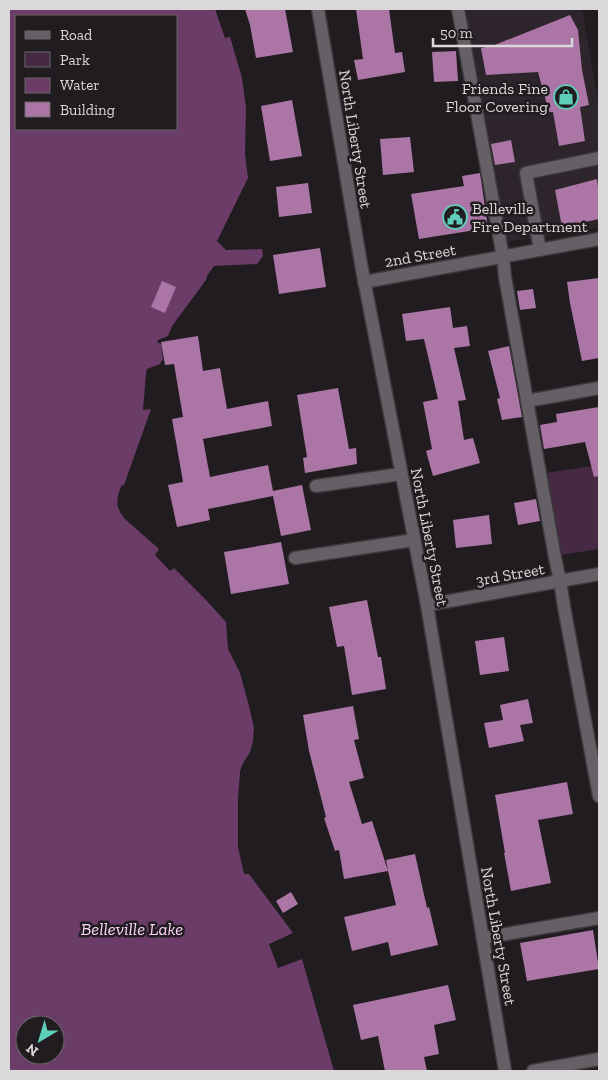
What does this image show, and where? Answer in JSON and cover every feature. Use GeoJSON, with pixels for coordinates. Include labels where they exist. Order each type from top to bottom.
{"type":"FeatureCollection","features":[{"type":"Feature","properties":{"kind":"street","name":"North Liberty Street"},"geometry":{"type":"LineString","coordinates":[[318,9],[364,282],[427,605],[505,1071]]}},
{"type":"Feature","properties":{"kind":"street"},"geometry":{"type":"LineString","coordinates":[[458,9],[499,239],[504,257],[505,277],[527,402],[599,796]]}},
{"type":"Feature","properties":{"kind":"street"},"geometry":{"type":"LineString","coordinates":[[540,250],[526,173],[599,158]]}},
{"type":"Feature","properties":{"kind":"street","name":"2nd Street"},"geometry":{"type":"LineString","coordinates":[[364,282],[599,240]]}},
{"type":"Feature","properties":{"kind":"street"},"geometry":{"type":"LineString","coordinates":[[527,402],[599,388]]}},
{"type":"Feature","properties":{"kind":"street"},"geometry":{"type":"LineString","coordinates":[[316,486],[401,474]]}},
{"type":"Feature","properties":{"kind":"street"},"geometry":{"type":"LineString","coordinates":[[295,558],[414,540]]}},
{"type":"Feature","properties":{"kind":"street","name":"3rd Street"},"geometry":{"type":"LineString","coordinates":[[427,605],[599,574]]}},
{"type":"Feature","properties":{"kind":"street"},"geometry":{"type":"LineString","coordinates":[[483,938],[599,918]]}},
{"type":"Feature","properties":{"kind":"street"},"geometry":{"type":"LineString","coordinates":[[533,1071],[550,1070],[599,1058]]}},
{"type":"Feature","properties":{"kind":"shaded area"},"geometry":{"type":"Polygon","coordinates":[[[458,9],[582,9],[599,106],[599,228],[506,242],[458,9]]]}},
{"type":"Feature","properties":{"kind":"green space"},"geometry":{"type":"Polygon","coordinates":[[[599,465],[599,549],[560,555],[546,473],[599,465]]]}},
{"type":"Feature","properties":{"kind":"water","name":"Belleville Lake"},"geometry":{"type":"Polygon","coordinates":[[[9,9],[215,9],[225,38],[230,37],[242,78],[246,108],[245,154],[248,178],[217,241],[226,250],[262,249],[263,256],[257,264],[214,266],[172,326],[168,336],[158,340],[157,342],[161,344],[163,359],[160,364],[147,369],[146,374],[143,410],[151,409],[124,485],[121,486],[117,503],[119,511],[125,519],[159,549],[155,555],[170,571],[174,568],[226,622],[228,649],[240,673],[254,728],[250,752],[240,772],[238,798],[238,847],[244,874],[249,874],[293,933],[269,944],[278,968],[302,959],[334,1071],[9,1071],[9,9]]]}},
{"type":"Feature","properties":{"kind":"building"},"geometry":{"type":"Polygon","coordinates":[[[245,9],[285,9],[293,52],[256,58],[245,9]]]}},
{"type":"Feature","properties":{"kind":"building"},"geometry":{"type":"Polygon","coordinates":[[[356,9],[389,9],[395,53],[402,52],[405,72],[358,80],[354,60],[363,59],[356,9]]]}},
{"type":"Feature","properties":{"kind":"building"},"geometry":{"type":"Polygon","coordinates":[[[570,15],[578,30],[582,70],[589,105],[580,107],[585,141],[559,146],[553,112],[549,112],[538,72],[486,75],[481,48],[492,46],[570,15]]]}},
{"type":"Feature","properties":{"kind":"building"},"geometry":{"type":"Polygon","coordinates":[[[456,51],[458,81],[434,82],[432,52],[456,51]]]}},
{"type":"Feature","properties":{"kind":"building"},"geometry":{"type":"Polygon","coordinates":[[[292,100],[302,156],[270,161],[261,106],[292,100]]]}},
{"type":"Feature","properties":{"kind":"building"},"geometry":{"type":"Polygon","coordinates":[[[410,137],[414,172],[383,175],[380,139],[410,137]]]}},
{"type":"Feature","properties":{"kind":"building"},"geometry":{"type":"Polygon","coordinates":[[[511,140],[515,162],[495,165],[491,144],[511,140]]]}},
{"type":"Feature","properties":{"kind":"building"},"geometry":{"type":"Polygon","coordinates":[[[480,173],[488,228],[419,239],[411,194],[464,186],[462,176],[480,173]]]}},
{"type":"Feature","properties":{"kind":"building"},"geometry":{"type":"Polygon","coordinates":[[[597,179],[599,187],[599,219],[562,227],[555,190],[597,179]]]}},
{"type":"Feature","properties":{"kind":"building"},"geometry":{"type":"Polygon","coordinates":[[[308,183],[312,213],[279,217],[276,187],[308,183]]]}},
{"type":"Feature","properties":{"kind":"building"},"geometry":{"type":"Polygon","coordinates":[[[320,248],[326,287],[279,294],[273,255],[320,248]]]}},
{"type":"Feature","properties":{"kind":"building"},"geometry":{"type":"Polygon","coordinates":[[[599,278],[599,358],[582,361],[567,282],[599,278]]]}},
{"type":"Feature","properties":{"kind":"building"},"geometry":{"type":"Polygon","coordinates":[[[162,281],[176,287],[165,313],[151,307],[162,281]]]}},
{"type":"Feature","properties":{"kind":"building"},"geometry":{"type":"Polygon","coordinates":[[[533,289],[536,308],[520,310],[517,291],[533,289]]]}},
{"type":"Feature","properties":{"kind":"building"},"geometry":{"type":"Polygon","coordinates":[[[450,307],[453,328],[467,326],[470,346],[454,348],[466,400],[458,401],[464,440],[473,438],[480,463],[433,476],[426,451],[432,449],[423,402],[438,399],[424,339],[406,341],[402,314],[450,307]]]}},
{"type":"Feature","properties":{"kind":"building"},"geometry":{"type":"Polygon","coordinates":[[[198,336],[203,371],[220,368],[227,409],[268,401],[272,426],[203,439],[210,477],[268,465],[273,491],[302,485],[311,530],[281,536],[273,496],[208,509],[210,520],[177,527],[168,485],[183,482],[172,419],[183,417],[174,364],[165,365],[161,342],[198,336]]]}},
{"type":"Feature","properties":{"kind":"building"},"geometry":{"type":"Polygon","coordinates":[[[509,346],[522,417],[502,420],[497,399],[500,398],[488,351],[509,346]]]}},
{"type":"Feature","properties":{"kind":"building"},"geometry":{"type":"Polygon","coordinates":[[[338,388],[349,449],[356,448],[357,464],[305,473],[303,458],[307,457],[297,395],[338,388]]]}},
{"type":"Feature","properties":{"kind":"building"},"geometry":{"type":"Polygon","coordinates":[[[599,407],[599,476],[594,477],[585,442],[544,449],[540,425],[557,422],[556,414],[599,407]]]}},
{"type":"Feature","properties":{"kind":"building"},"geometry":{"type":"Polygon","coordinates":[[[536,499],[540,521],[518,525],[514,503],[536,499]]]}},
{"type":"Feature","properties":{"kind":"building"},"geometry":{"type":"Polygon","coordinates":[[[489,515],[492,544],[456,548],[453,520],[489,515]]]}},
{"type":"Feature","properties":{"kind":"building"},"geometry":{"type":"Polygon","coordinates":[[[281,542],[289,584],[231,594],[224,552],[281,542]]]}},
{"type":"Feature","properties":{"kind":"building"},"geometry":{"type":"Polygon","coordinates":[[[367,600],[378,657],[381,657],[386,689],[352,695],[344,646],[337,647],[329,607],[367,600]]]}},
{"type":"Feature","properties":{"kind":"building"},"geometry":{"type":"Polygon","coordinates":[[[504,637],[509,671],[480,675],[475,641],[504,637]]]}},
{"type":"Feature","properties":{"kind":"building"},"geometry":{"type":"Polygon","coordinates":[[[528,699],[533,723],[520,725],[524,741],[489,748],[484,723],[503,720],[500,705],[528,699]]]}},
{"type":"Feature","properties":{"kind":"building"},"geometry":{"type":"Polygon","coordinates":[[[353,706],[359,739],[354,740],[364,778],[349,782],[362,824],[372,821],[388,871],[344,879],[339,850],[335,851],[324,818],[326,817],[309,751],[303,715],[353,706]]]}},
{"type":"Feature","properties":{"kind":"building"},"geometry":{"type":"Polygon","coordinates":[[[567,782],[573,814],[538,820],[551,883],[511,891],[495,795],[567,782]]]}},
{"type":"Feature","properties":{"kind":"building"},"geometry":{"type":"Polygon","coordinates":[[[415,854],[427,908],[429,907],[438,945],[391,956],[388,942],[352,951],[344,917],[396,905],[386,860],[415,854]]]}},
{"type":"Feature","properties":{"kind":"building"},"geometry":{"type":"Polygon","coordinates":[[[291,892],[298,904],[283,913],[276,901],[291,892]]]}},
{"type":"Feature","properties":{"kind":"building"},"geometry":{"type":"Polygon","coordinates":[[[593,930],[599,969],[527,981],[520,943],[593,930]]]}},
{"type":"Feature","properties":{"kind":"building"},"geometry":{"type":"Polygon","coordinates":[[[448,985],[456,1020],[434,1025],[439,1054],[424,1057],[427,1071],[385,1071],[378,1036],[361,1040],[353,1005],[448,985]]]}},
{"type":"Feature","properties":{"kind":"place","name":"Friends Fine Floor Covering"},"geometry":{"type":"Point","coordinates":[566,97]}},
{"type":"Feature","properties":{"kind":"place","name":"Belleville Fire Department"},"geometry":{"type":"Point","coordinates":[455,217]}}]}
